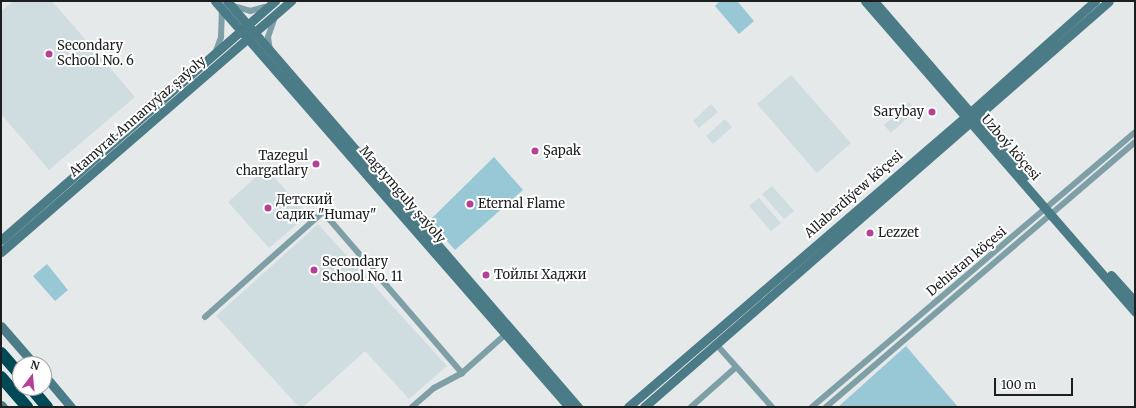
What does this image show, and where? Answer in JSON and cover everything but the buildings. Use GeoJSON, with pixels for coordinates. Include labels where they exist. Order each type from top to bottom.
{"type":"FeatureCollection","features":[{"type":"Feature","properties":{"kind":"highway"},"geometry":{"type":"LineString","coordinates":[[1,353],[12,366]]}},
{"type":"Feature","properties":{"kind":"highway"},"geometry":{"type":"LineString","coordinates":[[1,377],[27,407]]}},
{"type":"Feature","properties":{"kind":"highway"},"geometry":{"type":"LineString","coordinates":[[38,396],[48,407]]}},
{"type":"Feature","properties":{"kind":"street","name":"Magtymguly şaýoly"},"geometry":{"type":"LineString","coordinates":[[215,1],[226,5],[506,334],[569,403],[578,407]]}},
{"type":"Feature","properties":{"kind":"street","name":"Atamyrat Annanyýaz şaýoly"},"geometry":{"type":"LineString","coordinates":[[1,252],[291,1]]}},
{"type":"Feature","properties":{"kind":"street","name":"Uzboý köçesi"},"geometry":{"type":"LineString","coordinates":[[865,1],[970,117]]}},
{"type":"Feature","properties":{"kind":"street","name":"Uzboý köçesi"},"geometry":{"type":"LineString","coordinates":[[874,1],[1135,312]]}},
{"type":"Feature","properties":{"kind":"street","name":"Allaberdiýew köçesi"},"geometry":{"type":"LineString","coordinates":[[644,407],[970,117],[1094,1]]}},
{"type":"Feature","properties":{"kind":"street","name":"Allaberdiýew köçesi"},"geometry":{"type":"LineString","coordinates":[[628,407],[1109,1]]}},
{"type":"Feature","properties":{"kind":"street"},"geometry":{"type":"LineString","coordinates":[[215,52],[223,26],[226,5],[250,11],[258,10],[274,2]]}},
{"type":"Feature","properties":{"kind":"street","name":"Atamyrat Annanyýaz şaýoly"},"geometry":{"type":"LineString","coordinates":[[1,240],[274,2]]}},
{"type":"Feature","properties":{"kind":"street"},"geometry":{"type":"LineString","coordinates":[[272,54],[268,37],[272,21],[278,12]]}},
{"type":"Feature","properties":{"kind":"street","name":"Magtymguly şaýoly"},"geometry":{"type":"LineString","coordinates":[[251,35],[272,54],[569,403]]}},
{"type":"Feature","properties":{"kind":"street","name":"Dehistan köçesi"},"geometry":{"type":"LineString","coordinates":[[826,407],[1050,210],[1135,132]]}},
{"type":"Feature","properties":{"kind":"street","name":"Dehistan köçesi"},"geometry":{"type":"LineString","coordinates":[[812,407],[1050,210],[1135,142]]}},
{"type":"Feature","properties":{"kind":"street","name":"Uzboý köçesi"},"geometry":{"type":"LineString","coordinates":[[1050,210],[1135,302]]}},
{"type":"Feature","properties":{"kind":"street"},"geometry":{"type":"LineString","coordinates":[[205,317],[323,212],[462,373]]}},
{"type":"Feature","properties":{"kind":"street"},"geometry":{"type":"LineString","coordinates":[[1,326],[27,356]]}},
{"type":"Feature","properties":{"kind":"street"},"geometry":{"type":"LineString","coordinates":[[412,407],[434,388],[462,373],[506,334]]}},
{"type":"Feature","properties":{"kind":"street"},"geometry":{"type":"LineString","coordinates":[[716,344],[772,407]]}},
{"type":"Feature","properties":{"kind":"street"},"geometry":{"type":"LineString","coordinates":[[691,407],[736,367]]}},
{"type":"Feature","properties":{"kind":"street"},"geometry":{"type":"LineString","coordinates":[[52,384],[71,407]]}},
{"type":"Feature","properties":{"kind":"street"},"geometry":{"type":"LineString","coordinates":[[620,407],[646,392]]}},
{"type":"Feature","properties":{"kind":"street"},"geometry":{"type":"LineString","coordinates":[[569,403],[582,407]]}},
{"type":"Feature","properties":{"kind":"shaded area","name":"Secondary School No. 6"},"geometry":{"type":"Polygon","coordinates":[[[13,1],[52,1],[135,97],[49,170],[1,114],[1,11],[13,1]]]}},
{"type":"Feature","properties":{"kind":"shaded area"},"geometry":{"type":"Polygon","coordinates":[[[720,1],[737,1],[754,21],[739,34],[715,6],[720,1]]]}},
{"type":"Feature","properties":{"kind":"shaded area"},"geometry":{"type":"Polygon","coordinates":[[[791,75],[851,143],[817,173],[757,104],[791,75]]]}},
{"type":"Feature","properties":{"kind":"shaded area"},"geometry":{"type":"Polygon","coordinates":[[[909,102],[916,110],[891,133],[884,125],[909,102]]]}},
{"type":"Feature","properties":{"kind":"shaded area"},"geometry":{"type":"Polygon","coordinates":[[[711,104],[718,112],[699,128],[693,121],[711,104]]]}},
{"type":"Feature","properties":{"kind":"shaded area"},"geometry":{"type":"Polygon","coordinates":[[[725,119],[732,127],[713,144],[706,136],[725,119]]]}},
{"type":"Feature","properties":{"kind":"shaded area"},"geometry":{"type":"Polygon","coordinates":[[[494,157],[523,190],[455,250],[429,221],[494,157]]]}},
{"type":"Feature","properties":{"kind":"shaded area","name":"Детский садик \"Humay\""},"geometry":{"type":"Polygon","coordinates":[[[266,168],[308,215],[269,248],[228,202],[266,168]]]}},
{"type":"Feature","properties":{"kind":"shaded area"},"geometry":{"type":"Polygon","coordinates":[[[772,186],[794,211],[784,219],[762,194],[772,186]]]}},
{"type":"Feature","properties":{"kind":"shaded area"},"geometry":{"type":"Polygon","coordinates":[[[759,198],[781,223],[771,231],[749,206],[759,198]]]}},
{"type":"Feature","properties":{"kind":"shaded area","name":"Secondary School No. 11"},"geometry":{"type":"Polygon","coordinates":[[[318,224],[447,366],[409,399],[365,351],[303,407],[299,407],[216,316],[318,224]]]}},
{"type":"Feature","properties":{"kind":"shaded area"},"geometry":{"type":"Polygon","coordinates":[[[47,264],[68,290],[55,301],[33,276],[47,264]]]}},
{"type":"Feature","properties":{"kind":"shaded area"},"geometry":{"type":"Polygon","coordinates":[[[906,346],[958,407],[838,407],[906,346]]]}},
{"type":"Feature","properties":{"kind":"place","name":"Secondary School No. 6"},"geometry":{"type":"Point","coordinates":[49,54]}},
{"type":"Feature","properties":{"kind":"place","name":"Sarybay"},"geometry":{"type":"Point","coordinates":[932,112]}},
{"type":"Feature","properties":{"kind":"place","name":"Şapak"},"geometry":{"type":"Point","coordinates":[535,151]}},
{"type":"Feature","properties":{"kind":"place","name":"Tazegul chargatlary"},"geometry":{"type":"Point","coordinates":[316,164]}},
{"type":"Feature","properties":{"kind":"place","name":"Eternal Flame"},"geometry":{"type":"Point","coordinates":[470,204]}},
{"type":"Feature","properties":{"kind":"place","name":"Детский садик \"Humay\""},"geometry":{"type":"Point","coordinates":[268,208]}},
{"type":"Feature","properties":{"kind":"place","name":"Lezzet"},"geometry":{"type":"Point","coordinates":[870,233]}},
{"type":"Feature","properties":{"kind":"place","name":"Secondary School No. 11"},"geometry":{"type":"Point","coordinates":[314,270]}},
{"type":"Feature","properties":{"kind":"place","name":"Тойлы Хаджи"},"geometry":{"type":"Point","coordinates":[486,275]}}]}
